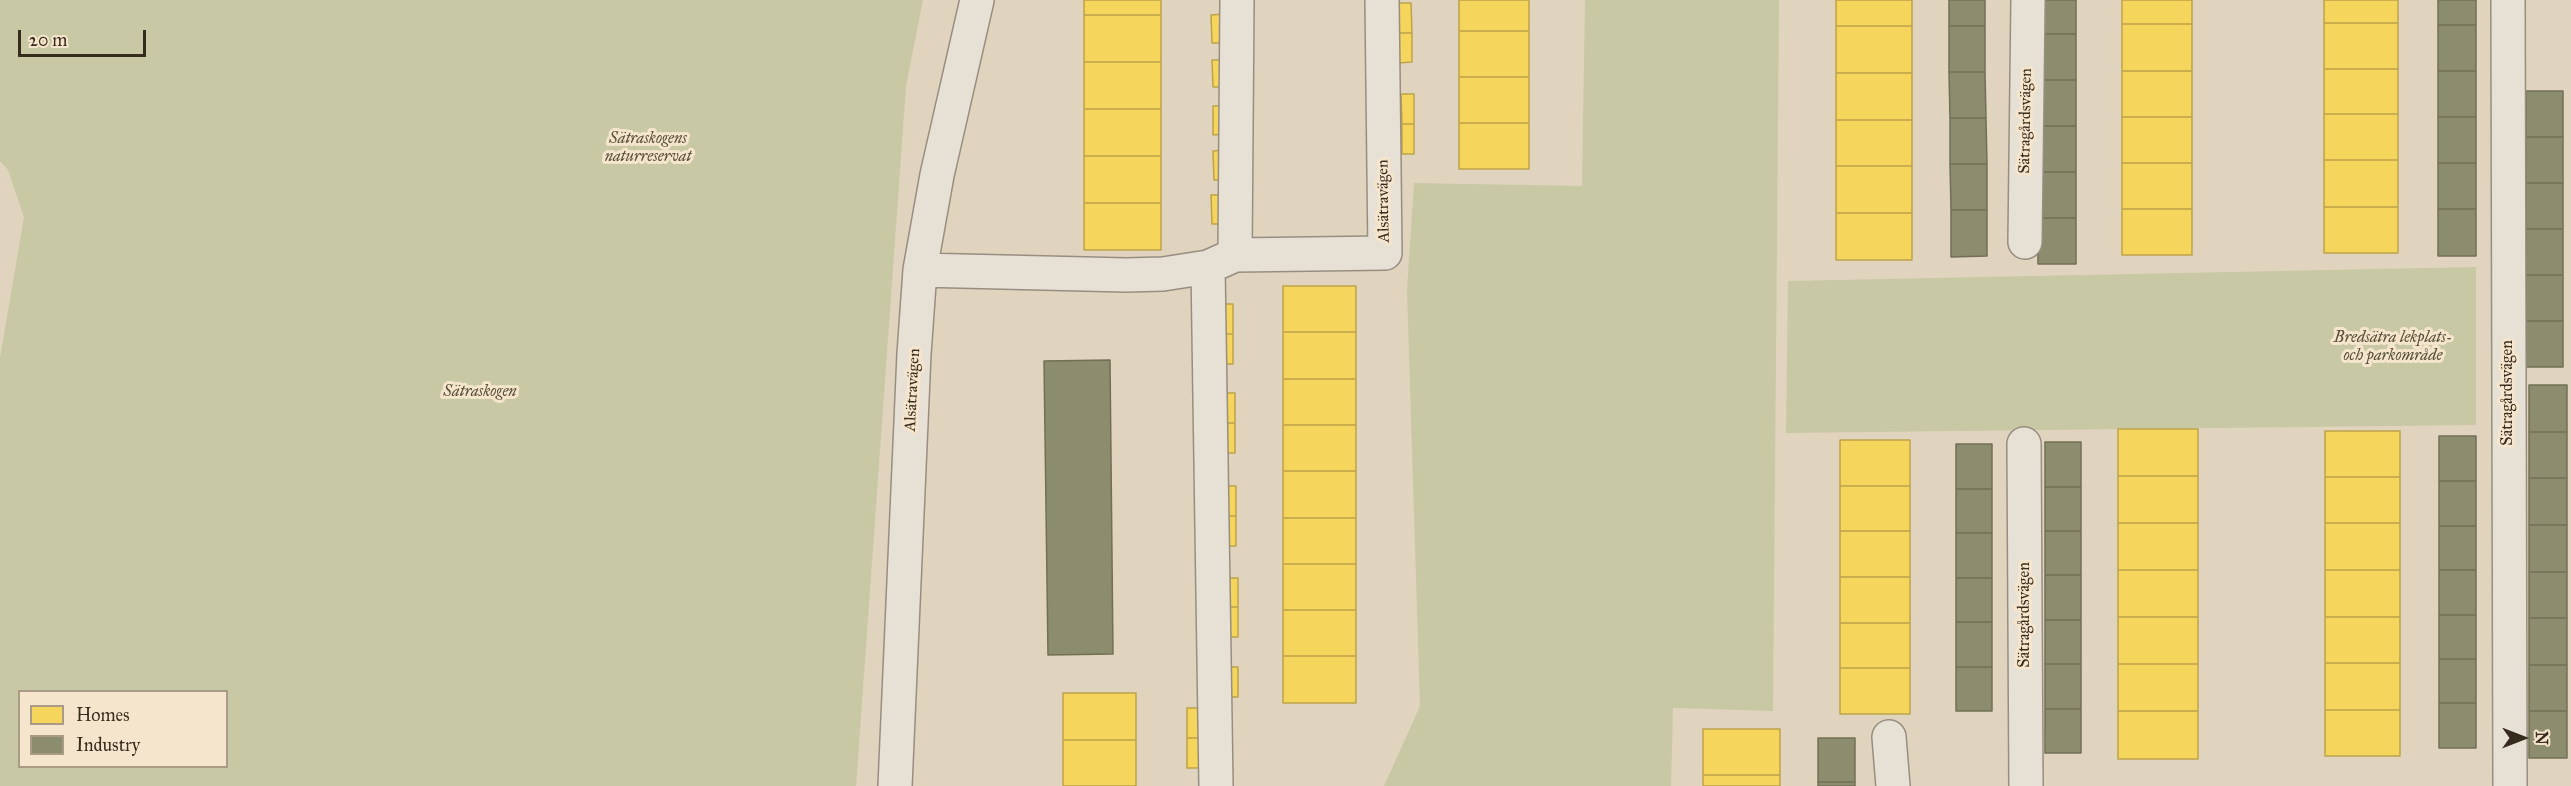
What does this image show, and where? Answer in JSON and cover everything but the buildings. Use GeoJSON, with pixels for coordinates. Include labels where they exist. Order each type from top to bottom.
{"type":"FeatureCollection","features":[{"type":"Feature","properties":{"kind":"street","name":"Alsätravägen"},"geometry":{"type":"LineString","coordinates":[[895,786],[914,354],[920,270],[937,175],[976,0]]}},
{"type":"Feature","properties":{"kind":"street"},"geometry":{"type":"LineString","coordinates":[[1216,786],[1221,261],[1237,0]]}},
{"type":"Feature","properties":{"kind":"street","name":"Alsätravägen"},"geometry":{"type":"LineString","coordinates":[[920,270],[1163,274],[1221,261],[1385,253],[1382,0]]}},
{"type":"Feature","properties":{"kind":"street","name":"Sätragårdsvägen"},"geometry":{"type":"LineString","coordinates":[[2025,242],[2028,0]]}},
{"type":"Feature","properties":{"kind":"street","name":"Sätragårdsvägen"},"geometry":{"type":"LineString","coordinates":[[2508,0],[2510,786]]}},
{"type":"Feature","properties":{"kind":"street","name":"Sätragårdsvägen"},"geometry":{"type":"LineString","coordinates":[[2024,444],[2025,786]]}},
{"type":"Feature","properties":{"kind":"street"},"geometry":{"type":"LineString","coordinates":[[1889,737],[1893,786]]}},
{"type":"Feature","properties":{"kind":"green space","name":"Sätraskogen"},"geometry":{"type":"Polygon","coordinates":[[[0,0],[923,0],[906,86],[856,786],[0,786],[0,358],[24,217],[8,170],[0,161],[0,0]]]}},
{"type":"Feature","properties":{"kind":"green space"},"geometry":{"type":"Polygon","coordinates":[[[1585,0],[1779,0],[1773,711],[1673,708],[1671,786],[1384,786],[1420,706],[1407,290],[1414,183],[1582,186],[1585,0]]]}},
{"type":"Feature","properties":{"kind":"green space","name":"Bredsätra lekplats- och parkområde"},"geometry":{"type":"Polygon","coordinates":[[[2476,267],[2476,425],[1786,433],[1788,281],[2476,267]]]}},
{"type":"Feature","properties":{"kind":"park label","name":"Sätraskogens naturreservat"},"geometry":{"type":"Point","coordinates":[648,148]}}]}
